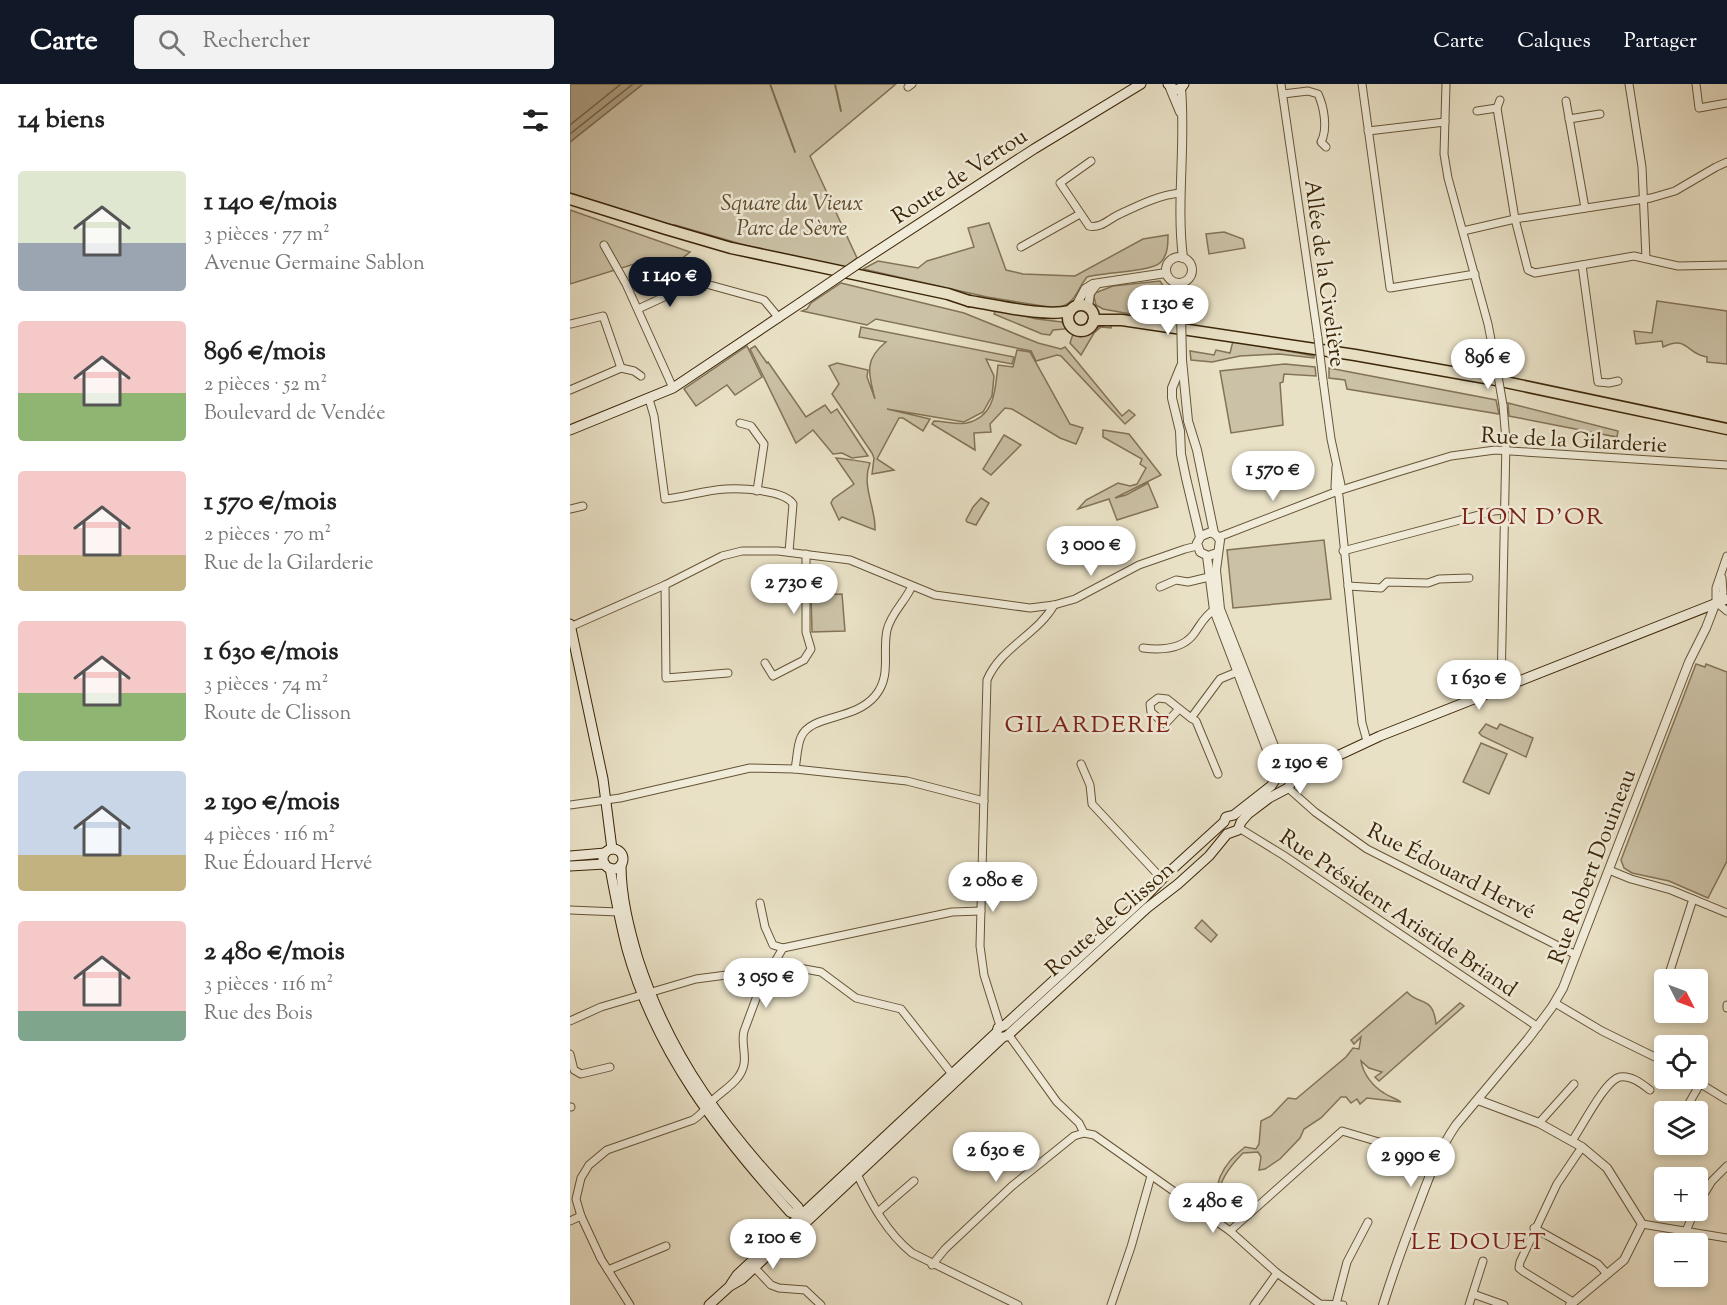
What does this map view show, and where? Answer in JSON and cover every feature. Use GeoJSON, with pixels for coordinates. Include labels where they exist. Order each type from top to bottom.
{"type":"FeatureCollection","features":[{"type":"Feature","properties":{"kind":"main road","name":"Route de Vertou"},"geometry":{"type":"LineString","coordinates":[[570,430],[673,388],[859,263],[1136,85]]}},
{"type":"Feature","properties":{"kind":"main road"},"geometry":{"type":"LineString","coordinates":[[574,204],[731,248],[969,300],[1037,311],[1071,313],[1082,305],[1097,320],[1122,320],[1446,370],[1727,429]]}},
{"type":"Feature","properties":{"kind":"main road"},"geometry":{"type":"LineString","coordinates":[[1071,313],[1074,330],[1081,331],[1087,329],[1091,314]]}},
{"type":"Feature","properties":{"kind":"main road","name":"Route de Clisson"},"geometry":{"type":"LineString","coordinates":[[854,1171],[952,1074],[1209,856],[1227,834],[1282,781],[1367,741],[1727,598]]}},
{"type":"Feature","properties":{"kind":"main road"},"geometry":{"type":"LineString","coordinates":[[570,626],[603,778],[608,851],[603,859],[607,866],[627,950],[646,994],[708,1107],[801,1213]]}},
{"type":"Feature","properties":{"kind":"main road","name":"Route de Clisson"},"geometry":{"type":"LineString","coordinates":[[709,1305],[755,1268],[793,1227],[801,1213],[854,1171],[1224,822],[1227,816],[1237,824]]}},
{"type":"Feature","properties":{"kind":"main road"},"geometry":{"type":"LineString","coordinates":[[570,856],[618,850],[622,855],[621,884],[646,994]]}},
{"type":"Feature","properties":{"kind":"main road"},"geometry":{"type":"LineString","coordinates":[[570,866],[616,868],[621,865]]}},
{"type":"Feature","properties":{"kind":"main road","name":"Route de Clisson"},"geometry":{"type":"LineString","coordinates":[[730,1286],[737,1275],[793,1227]]}},
{"type":"Feature","properties":{"kind":"street","name":"Allée de la Civelière"},"geometry":{"type":"LineString","coordinates":[[1281,84],[1336,467],[1335,487],[1338,491],[1362,723],[1367,741]]}},
{"type":"Feature","properties":{"kind":"street"},"geometry":{"type":"LineString","coordinates":[[1362,84],[1390,288],[1474,274]]}},
{"type":"Feature","properties":{"kind":"street"},"geometry":{"type":"LineString","coordinates":[[1446,84],[1444,153],[1448,178],[1488,324],[1503,405],[1506,452],[1501,688]]}},
{"type":"Feature","properties":{"kind":"street"},"geometry":{"type":"LineString","coordinates":[[1629,84],[1642,167],[1646,258]]}},
{"type":"Feature","properties":{"kind":"street"},"geometry":{"type":"LineString","coordinates":[[1696,84],[1699,108],[1727,103]]}},
{"type":"Feature","properties":{"kind":"street"},"geometry":{"type":"LineString","coordinates":[[1172,86],[1183,128],[1179,258]]}},
{"type":"Feature","properties":{"kind":"street"},"geometry":{"type":"LineString","coordinates":[[1282,94],[1308,91],[1318,94],[1322,103],[1325,134],[1321,142],[1326,147]]}},
{"type":"Feature","properties":{"kind":"street"},"geometry":{"type":"LineString","coordinates":[[1500,100],[1497,108],[1515,219],[1528,270],[1535,273],[1634,256],[1678,266],[1727,265]]}},
{"type":"Feature","properties":{"kind":"street"},"geometry":{"type":"LineString","coordinates":[[1566,101],[1585,208]]}},
{"type":"Feature","properties":{"kind":"street"},"geometry":{"type":"LineString","coordinates":[[1477,111],[1497,108]]}},
{"type":"Feature","properties":{"kind":"street"},"geometry":{"type":"LineString","coordinates":[[1569,119],[1600,114]]}},
{"type":"Feature","properties":{"kind":"street"},"geometry":{"type":"LineString","coordinates":[[1368,131],[1445,122]]}},
{"type":"Feature","properties":{"kind":"street"},"geometry":{"type":"LineString","coordinates":[[1091,161],[1060,183],[1089,226],[1094,227],[1167,194],[1180,193]]}},
{"type":"Feature","properties":{"kind":"street"},"geometry":{"type":"LineString","coordinates":[[1463,231],[1515,219],[1675,191],[1727,162]]}},
{"type":"Feature","properties":{"kind":"street"},"geometry":{"type":"LineString","coordinates":[[1021,246],[1080,213]]}},
{"type":"Feature","properties":{"kind":"street"},"geometry":{"type":"LineString","coordinates":[[604,245],[638,309],[673,388]]}},
{"type":"Feature","properties":{"kind":"street"},"geometry":{"type":"LineString","coordinates":[[1179,258],[1190,263],[1192,271],[1188,279],[1180,283],[1171,281],[1166,273],[1167,264],[1179,258]]}},
{"type":"Feature","properties":{"kind":"street"},"geometry":{"type":"LineString","coordinates":[[1582,265],[1598,382],[1618,381]]}},
{"type":"Feature","properties":{"kind":"street"},"geometry":{"type":"LineString","coordinates":[[1071,313],[1085,289],[1098,283],[1166,273]]}},
{"type":"Feature","properties":{"kind":"street"},"geometry":{"type":"LineString","coordinates":[[638,309],[664,297],[674,277],[764,300],[779,318]]}},
{"type":"Feature","properties":{"kind":"street"},"geometry":{"type":"LineString","coordinates":[[1091,314],[1090,293],[1098,283]]}},
{"type":"Feature","properties":{"kind":"street"},"geometry":{"type":"LineString","coordinates":[[1180,283],[1181,363],[1188,421],[1197,450],[1216,535],[1221,546],[1217,553],[1216,570],[1220,609],[1282,781]]}},
{"type":"Feature","properties":{"kind":"street"},"geometry":{"type":"LineString","coordinates":[[571,324],[603,316],[621,368]]}},
{"type":"Feature","properties":{"kind":"street"},"geometry":{"type":"LineString","coordinates":[[1181,363],[1172,388],[1172,398],[1180,431],[1183,466],[1200,537],[1197,546],[1201,553],[1207,556],[1217,553]]}},
{"type":"Feature","properties":{"kind":"street"},"geometry":{"type":"LineString","coordinates":[[570,390],[621,368],[634,371],[641,376]]}},
{"type":"Feature","properties":{"kind":"street"},"geometry":{"type":"LineString","coordinates":[[649,399],[654,416],[665,499],[727,488],[775,493],[792,500],[789,552]]}},
{"type":"Feature","properties":{"kind":"street"},"geometry":{"type":"LineString","coordinates":[[740,423],[751,426],[764,444],[758,491]]}},
{"type":"Feature","properties":{"kind":"street","name":"Rue de la Gilarderie"},"geometry":{"type":"LineString","coordinates":[[1216,535],[1338,491],[1451,456],[1487,450],[1727,465]]}},
{"type":"Feature","properties":{"kind":"street"},"geometry":{"type":"LineString","coordinates":[[570,509],[583,506]]}},
{"type":"Feature","properties":{"kind":"street"},"geometry":{"type":"LineString","coordinates":[[1344,551],[1505,510]]}},
{"type":"Feature","properties":{"kind":"street"},"geometry":{"type":"LineString","coordinates":[[1200,537],[1208,532],[1216,535]]}},
{"type":"Feature","properties":{"kind":"street"},"geometry":{"type":"LineString","coordinates":[[570,626],[665,585],[733,552],[764,550],[789,552],[855,562],[941,597],[1030,608],[1075,599],[1157,558],[1197,546]]}},
{"type":"Feature","properties":{"kind":"street"},"geometry":{"type":"LineString","coordinates":[[765,663],[773,676],[804,660],[811,649],[806,632],[806,554]]}},
{"type":"Feature","properties":{"kind":"street"},"geometry":{"type":"LineString","coordinates":[[1207,556],[1214,610],[1282,781]]}},
{"type":"Feature","properties":{"kind":"street"},"geometry":{"type":"LineString","coordinates":[[1727,556],[1716,588],[1716,602],[1727,611]]}},
{"type":"Feature","properties":{"kind":"street"},"geometry":{"type":"LineString","coordinates":[[1160,587],[1176,580],[1188,582],[1209,577]]}},
{"type":"Feature","properties":{"kind":"street"},"geometry":{"type":"LineString","coordinates":[[1348,586],[1381,588],[1386,582],[1428,583],[1439,579],[1469,578]]}},
{"type":"Feature","properties":{"kind":"street"},"geometry":{"type":"LineString","coordinates":[[665,585],[666,678],[728,673]]}},
{"type":"Feature","properties":{"kind":"street"},"geometry":{"type":"LineString","coordinates":[[795,769],[799,742],[805,730],[816,722],[859,710],[878,693],[885,678],[885,648],[889,624],[912,586]]}},
{"type":"Feature","properties":{"kind":"street","name":"Rue Robert Douineau"},"geometry":{"type":"LineString","coordinates":[[1383,1305],[1445,1140],[1538,1027],[1563,987],[1689,662],[1702,634],[1705,615],[1716,602]]}},
{"type":"Feature","properties":{"kind":"street"},"geometry":{"type":"LineString","coordinates":[[1054,605],[1046,617],[1000,658],[987,680],[980,946],[984,975],[1004,1031],[1057,1102],[1079,1123],[1084,1132]]}},
{"type":"Feature","properties":{"kind":"street"},"geometry":{"type":"LineString","coordinates":[[1143,648],[1166,650],[1189,640],[1204,617],[1214,610]]}},
{"type":"Feature","properties":{"kind":"street"},"geometry":{"type":"LineString","coordinates":[[1191,718],[1220,679],[1237,672]]}},
{"type":"Feature","properties":{"kind":"street"},"geometry":{"type":"LineString","coordinates":[[1179,709],[1196,721],[1218,774]]}},
{"type":"Feature","properties":{"kind":"street"},"geometry":{"type":"LineString","coordinates":[[1081,764],[1090,785],[1092,804],[1162,879]]}},
{"type":"Feature","properties":{"kind":"street"},"geometry":{"type":"LineString","coordinates":[[570,806],[605,801],[750,768],[795,769],[908,780],[984,801]]}},
{"type":"Feature","properties":{"kind":"street","name":"Rue Édouard Hervé"},"geometry":{"type":"LineString","coordinates":[[1282,781],[1315,812],[1367,849],[1576,955]]}},
{"type":"Feature","properties":{"kind":"street","name":"Rue Président Aristide Briand"},"geometry":{"type":"LineString","coordinates":[[1237,824],[1538,1027]]}},
{"type":"Feature","properties":{"kind":"street"},"geometry":{"type":"LineString","coordinates":[[1609,870],[1693,898],[1727,913]]}},
{"type":"Feature","properties":{"kind":"street"},"geometry":{"type":"LineString","coordinates":[[1670,969],[1693,898]]}},
{"type":"Feature","properties":{"kind":"street"},"geometry":{"type":"LineString","coordinates":[[760,903],[765,927],[773,945],[783,948],[952,912],[981,911]]}},
{"type":"Feature","properties":{"kind":"street"},"geometry":{"type":"LineString","coordinates":[[570,910],[618,912]]}},
{"type":"Feature","properties":{"kind":"street"},"geometry":{"type":"LineString","coordinates":[[630,1305],[600,1259],[573,1198],[585,1170],[607,1150],[693,1120],[741,1073],[744,1061],[742,1040],[744,1031],[768,969],[783,948]]}},
{"type":"Feature","properties":{"kind":"street"},"geometry":{"type":"LineString","coordinates":[[570,1021],[601,1007],[710,976],[734,974],[773,965],[821,972],[856,998],[901,1009],[952,1074]]}},
{"type":"Feature","properties":{"kind":"street"},"geometry":{"type":"LineString","coordinates":[[1555,1003],[1602,1032],[1654,1057]]}},
{"type":"Feature","properties":{"kind":"street"},"geometry":{"type":"LineString","coordinates":[[570,1054],[574,1070],[581,1074],[610,1067]]}},
{"type":"Feature","properties":{"kind":"street"},"geometry":{"type":"LineString","coordinates":[[1572,1141],[1609,1083],[1620,1077],[1631,1078],[1650,1090]]}},
{"type":"Feature","properties":{"kind":"street"},"geometry":{"type":"LineString","coordinates":[[1539,1123],[1574,1084]]}},
{"type":"Feature","properties":{"kind":"street"},"geometry":{"type":"LineString","coordinates":[[1708,1089],[1727,1100]]}},
{"type":"Feature","properties":{"kind":"street"},"geometry":{"type":"LineString","coordinates":[[1480,1097],[1489,1104],[1539,1123],[1582,1147],[1614,1175],[1642,1224]]}},
{"type":"Feature","properties":{"kind":"street"},"geometry":{"type":"LineString","coordinates":[[1230,1231],[1342,1131],[1436,1160]]}},
{"type":"Feature","properties":{"kind":"street"},"geometry":{"type":"LineString","coordinates":[[932,1264],[1012,1186],[1074,1136],[1084,1132],[1094,1135],[1230,1231],[1277,1273],[1319,1305],[1340,1305],[1347,1262],[1368,1222]]}},
{"type":"Feature","properties":{"kind":"street"},"geometry":{"type":"LineString","coordinates":[[1582,1147],[1557,1184],[1534,1228],[1520,1262],[1520,1268],[1571,1303],[1624,1260],[1642,1224]]}},
{"type":"Feature","properties":{"kind":"street"},"geometry":{"type":"LineString","coordinates":[[1708,1188],[1727,1166]]}},
{"type":"Feature","properties":{"kind":"street"},"geometry":{"type":"LineString","coordinates":[[854,1171],[878,1212],[905,1248],[932,1264],[1018,1305]]}},
{"type":"Feature","properties":{"kind":"street"},"geometry":{"type":"LineString","coordinates":[[1110,1305],[1131,1247],[1151,1176]]}},
{"type":"Feature","properties":{"kind":"street"},"geometry":{"type":"LineString","coordinates":[[878,1212],[914,1181]]}},
{"type":"Feature","properties":{"kind":"street"},"geometry":{"type":"LineString","coordinates":[[570,1221],[580,1216]]}},
{"type":"Feature","properties":{"kind":"street"},"geometry":{"type":"LineString","coordinates":[[1686,1231],[1690,1221]]}},
{"type":"Feature","properties":{"kind":"street"},"geometry":{"type":"LineString","coordinates":[[1642,1224],[1727,1238]]}},
{"type":"Feature","properties":{"kind":"street"},"geometry":{"type":"LineString","coordinates":[[1534,1228],[1598,1264],[1607,1274]]}},
{"type":"Feature","properties":{"kind":"street"},"geometry":{"type":"LineString","coordinates":[[608,1270],[666,1246]]}},
{"type":"Feature","properties":{"kind":"street"},"geometry":{"type":"LineString","coordinates":[[1469,1305],[1483,1261]]}},
{"type":"Feature","properties":{"kind":"street"},"geometry":{"type":"LineString","coordinates":[[755,1268],[771,1285],[778,1288],[805,1290],[821,1305]]}},
{"type":"Feature","properties":{"kind":"street"},"geometry":{"type":"LineString","coordinates":[[1254,1305],[1277,1273]]}},
{"type":"Feature","properties":{"kind":"street"},"geometry":{"type":"LineString","coordinates":[[1473,1294],[1504,1305]]}},
{"type":"Feature","properties":{"kind":"green space","name":"Square du Vieux Parc de Sèvre"},"geometry":{"type":"Polygon","coordinates":[[[643,84],[896,84],[810,156],[857,258],[845,267],[762,250],[675,225],[662,224],[570,193],[570,142],[643,84]]]}},
{"type":"Feature","properties":{"kind":"green space"},"geometry":{"type":"Polygon","coordinates":[[[570,210],[690,252],[660,276],[647,260],[570,284],[570,210]]]}},
{"type":"Feature","properties":{"kind":"green space"},"geometry":{"type":"Polygon","coordinates":[[[989,223],[1006,270],[1023,274],[1075,276],[1143,239],[1168,235],[1168,245],[1163,259],[1156,265],[1138,270],[1087,277],[1071,301],[1055,308],[987,297],[863,269],[878,261],[918,268],[927,261],[974,247],[968,228],[989,223]]]}},
{"type":"Feature","properties":{"kind":"green space"},"geometry":{"type":"Polygon","coordinates":[[[1224,232],[1243,239],[1245,248],[1209,254],[1206,234],[1224,232]]]}},
{"type":"Feature","properties":{"kind":"green space"},"geometry":{"type":"Polygon","coordinates":[[[1160,281],[1167,295],[1169,321],[1103,309],[1096,305],[1095,293],[1113,286],[1160,281]]]}},
{"type":"Feature","properties":{"kind":"green space"},"geometry":{"type":"Polygon","coordinates":[[[841,283],[964,313],[1038,343],[1061,349],[1065,347],[1122,416],[1129,410],[1135,415],[1125,424],[1061,356],[1036,361],[1031,351],[876,319],[867,325],[802,311],[841,283]]]}},
{"type":"Feature","properties":{"kind":"green space"},"geometry":{"type":"Polygon","coordinates":[[[1657,301],[1727,311],[1727,364],[1707,362],[1707,357],[1682,344],[1663,347],[1662,341],[1636,344],[1634,331],[1652,333],[1657,301]]]}},
{"type":"Feature","properties":{"kind":"green space"},"geometry":{"type":"Polygon","coordinates":[[[996,309],[1037,319],[1062,322],[1066,327],[1053,330],[1050,335],[1042,334],[994,314],[996,309]]]}},
{"type":"Feature","properties":{"kind":"green space"},"geometry":{"type":"Polygon","coordinates":[[[1111,324],[1111,328],[1101,327],[1094,333],[1081,355],[1070,343],[1073,334],[1111,324]]]}},
{"type":"Feature","properties":{"kind":"green space"},"geometry":{"type":"Polygon","coordinates":[[[861,327],[1014,357],[1012,364],[986,359],[994,376],[992,396],[983,412],[964,422],[887,409],[930,419],[923,431],[903,418],[899,418],[877,459],[894,470],[872,474],[874,458],[832,394],[839,384],[829,366],[837,363],[868,370],[867,377],[875,399],[870,375],[871,362],[886,342],[859,337],[861,327]]]}},
{"type":"Feature","properties":{"kind":"green space"},"geometry":{"type":"Polygon","coordinates":[[[1233,341],[1314,356],[1314,358],[1279,354],[1240,356],[1212,362],[1191,360],[1190,351],[1214,355],[1216,350],[1230,353],[1233,341]]]}},
{"type":"Feature","properties":{"kind":"green space"},"geometry":{"type":"Polygon","coordinates":[[[747,346],[762,377],[735,395],[727,385],[696,406],[684,389],[747,346]]]}},
{"type":"Feature","properties":{"kind":"green space"},"geometry":{"type":"Polygon","coordinates":[[[755,346],[806,417],[825,405],[831,413],[837,409],[868,456],[852,458],[842,453],[833,454],[813,430],[796,443],[750,349],[755,346]]]}},
{"type":"Feature","properties":{"kind":"green space"},"geometry":{"type":"Polygon","coordinates":[[[1017,350],[1030,352],[1070,424],[1083,428],[1076,444],[1060,438],[1012,409],[1005,408],[990,424],[991,432],[974,433],[975,450],[932,424],[934,421],[967,423],[984,414],[995,392],[998,365],[1013,367],[1017,350]]]}},
{"type":"Feature","properties":{"kind":"green space"},"geometry":{"type":"Polygon","coordinates":[[[1285,364],[1315,367],[1316,376],[1284,374],[1283,382],[1280,383],[1283,425],[1231,433],[1220,371],[1285,364]]]}},
{"type":"Feature","properties":{"kind":"green space"},"geometry":{"type":"Polygon","coordinates":[[[1329,368],[1496,400],[1499,414],[1347,389],[1345,380],[1329,378],[1329,368]]]}},
{"type":"Feature","properties":{"kind":"green space"},"geometry":{"type":"Polygon","coordinates":[[[1508,403],[1618,431],[1617,437],[1509,416],[1508,403]]]}},
{"type":"Feature","properties":{"kind":"green space"},"geometry":{"type":"Polygon","coordinates":[[[1103,430],[1129,434],[1161,475],[1115,498],[1126,495],[1148,483],[1158,507],[1117,520],[1109,499],[1078,509],[1086,500],[1118,483],[1130,486],[1137,484],[1146,468],[1140,464],[1142,459],[1103,437],[1103,430]]]}},
{"type":"Feature","properties":{"kind":"green space"},"geometry":{"type":"Polygon","coordinates":[[[1004,435],[1021,445],[991,475],[983,469],[1004,435]]]}},
{"type":"Feature","properties":{"kind":"green space"},"geometry":{"type":"Polygon","coordinates":[[[836,458],[870,463],[867,480],[875,530],[842,517],[839,520],[831,503],[833,499],[854,484],[836,458]]]}},
{"type":"Feature","properties":{"kind":"green space"},"geometry":{"type":"Polygon","coordinates":[[[981,498],[989,503],[976,525],[967,522],[973,507],[981,498]]]}},
{"type":"Feature","properties":{"kind":"green space"},"geometry":{"type":"Polygon","coordinates":[[[1324,540],[1331,599],[1233,608],[1227,550],[1324,540]]]}},
{"type":"Feature","properties":{"kind":"green space"},"geometry":{"type":"Polygon","coordinates":[[[842,594],[845,631],[812,632],[811,595],[842,594]]]}},
{"type":"Feature","properties":{"kind":"green space"},"geometry":{"type":"Polygon","coordinates":[[[1696,664],[1705,667],[1706,664],[1727,672],[1727,861],[1708,898],[1669,881],[1632,873],[1624,868],[1621,860],[1696,664]]]}},
{"type":"Feature","properties":{"kind":"green space"},"geometry":{"type":"Polygon","coordinates":[[[1486,724],[1497,729],[1500,724],[1533,738],[1526,757],[1482,736],[1479,733],[1486,724]]]}},
{"type":"Feature","properties":{"kind":"green space"},"geometry":{"type":"Polygon","coordinates":[[[1481,743],[1507,754],[1489,794],[1463,782],[1481,743]]]}},
{"type":"Feature","properties":{"kind":"green space"},"geometry":{"type":"Polygon","coordinates":[[[1202,920],[1217,935],[1211,942],[1195,928],[1202,920]]]}},
{"type":"Feature","properties":{"kind":"green space"},"geometry":{"type":"Polygon","coordinates":[[[1407,992],[1429,1005],[1436,1024],[1460,1003],[1464,1006],[1379,1081],[1375,1077],[1382,1072],[1369,1068],[1361,1061],[1372,1083],[1401,1102],[1367,1098],[1360,1104],[1357,1099],[1351,1103],[1346,1097],[1341,1097],[1321,1118],[1304,1129],[1300,1138],[1280,1159],[1265,1169],[1259,1170],[1261,1157],[1258,1152],[1243,1153],[1223,1179],[1218,1197],[1227,1200],[1214,1212],[1207,1212],[1201,1207],[1201,1201],[1205,1196],[1210,1199],[1214,1194],[1222,1172],[1231,1160],[1245,1147],[1256,1149],[1259,1144],[1261,1121],[1271,1116],[1288,1098],[1296,1099],[1346,1057],[1353,1048],[1359,1049],[1361,1037],[1354,1044],[1351,1040],[1407,992]]]}},
{"type":"Feature","properties":{"kind":"water"},"geometry":{"type":"Polygon","coordinates":[[[570,84],[643,84],[570,142],[570,84]]]}},
{"type":"Feature","properties":{"kind":"waterway"},"geometry":{"type":"LineString","coordinates":[[770,84],[795,152]]}},
{"type":"Feature","properties":{"kind":"waterway"},"geometry":{"type":"LineString","coordinates":[[835,84],[841,111]]}},
{"type":"Feature","properties":{"kind":"district","name":"LION D'OR"},"geometry":{"type":"Point","coordinates":[1533,516]}},
{"type":"Feature","properties":{"kind":"district","name":"GILARDERIE"},"geometry":{"type":"Point","coordinates":[1088,724]}},
{"type":"Feature","properties":{"kind":"district","name":"LE DOUET"},"geometry":{"type":"Point","coordinates":[1479,1241]}}]}
